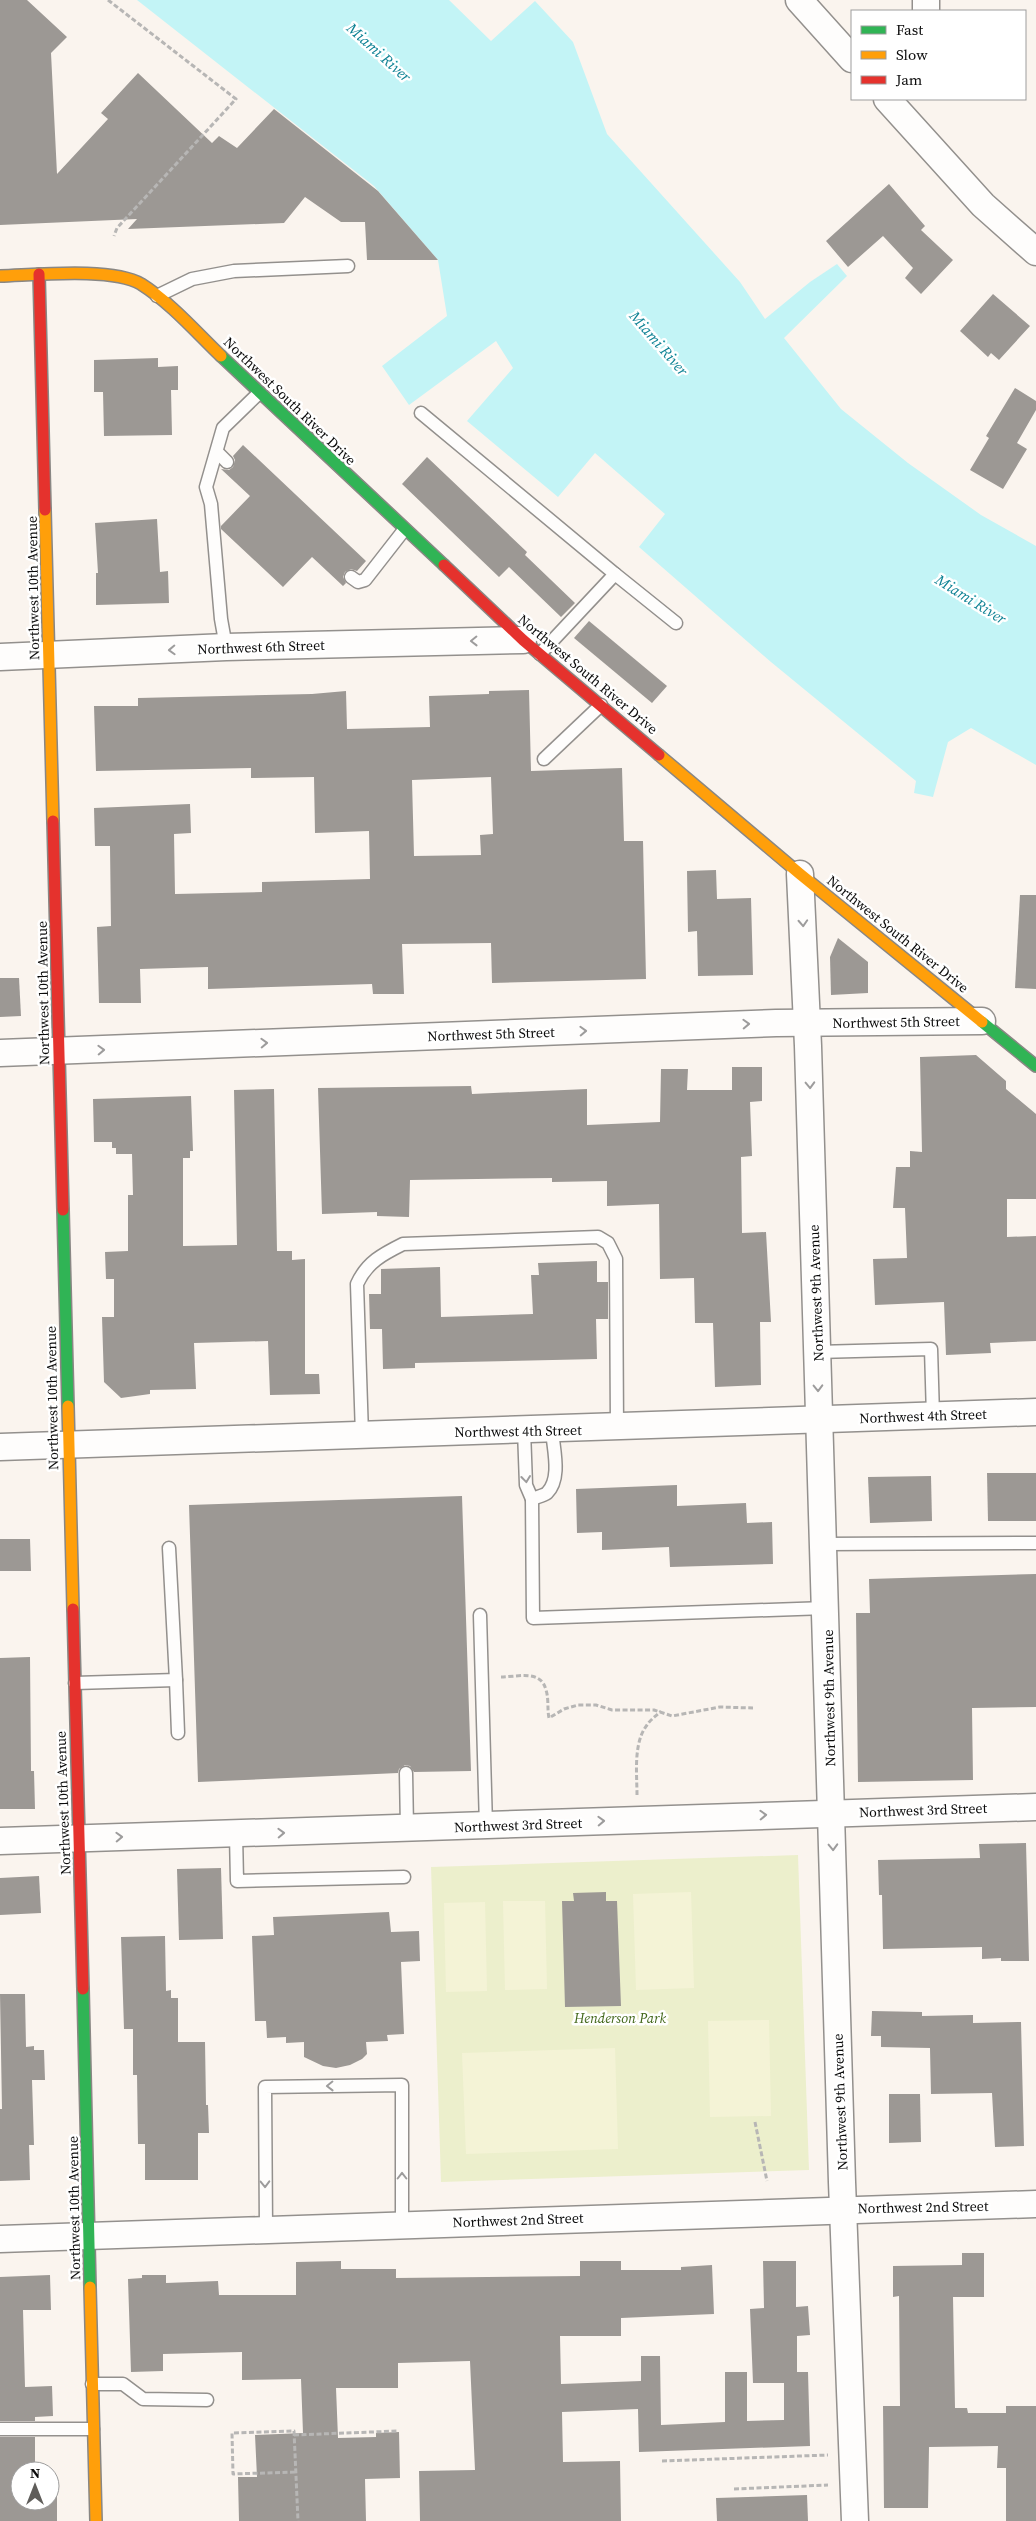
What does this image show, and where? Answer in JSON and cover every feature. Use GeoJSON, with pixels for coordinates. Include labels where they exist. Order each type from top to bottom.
{"type":"FeatureCollection","features":[{"type":"Feature","properties":{"kind":"street"},"geometry":{"type":"LineString","coordinates":[[799,0],[851,58]]}},
{"type":"Feature","properties":{"kind":"street"},"geometry":{"type":"LineString","coordinates":[[899,103],[977,198],[1034,248]]}},
{"type":"Feature","properties":{"kind":"street"},"geometry":{"type":"LineString","coordinates":[[0,276],[40,274]]}},
{"type":"Feature","properties":{"kind":"street","name":"Northwest South River Drive"},"geometry":{"type":"LineString","coordinates":[[40,274],[104,274],[139,283],[157,296],[404,530],[531,647],[800,874],[1036,1066]]}},
{"type":"Feature","properties":{"kind":"street","name":"Northwest 10th Avenue"},"geometry":{"type":"LineString","coordinates":[[40,274],[96,2521]]}},
{"type":"Feature","properties":{"kind":"street","name":"Northwest 6th Street"},"geometry":{"type":"LineString","coordinates":[[0,657],[226,647],[531,647]]}},
{"type":"Feature","properties":{"kind":"street","name":"Northwest 9th Avenue"},"geometry":{"type":"LineString","coordinates":[[800,874],[807,1024],[843,2209],[855,2521]]}},
{"type":"Feature","properties":{"kind":"street","name":"Northwest 5th Street"},"geometry":{"type":"LineString","coordinates":[[0,1053],[776,1023],[982,1021]]}},
{"type":"Feature","properties":{"kind":"street","name":"Northwest 4th Street"},"geometry":{"type":"LineString","coordinates":[[0,1447],[362,1434],[617,1428],[1036,1412]]}},
{"type":"Feature","properties":{"kind":"street","name":"Northwest 3rd Street"},"geometry":{"type":"LineString","coordinates":[[0,1841],[486,1826],[832,1812],[1036,1807]]}},
{"type":"Feature","properties":{"kind":"street","name":"Northwest 2nd Street"},"geometry":{"type":"LineString","coordinates":[[0,2239],[843,2209],[1036,2204]]}},
{"type":"Feature","properties":{"kind":"lane"},"geometry":{"type":"LineString","coordinates":[[157,296],[192,279],[234,271],[348,266]]}},
{"type":"Feature","properties":{"kind":"lane"},"geometry":{"type":"LineString","coordinates":[[226,647],[211,504],[206,487],[223,428],[259,393]]}},
{"type":"Feature","properties":{"kind":"lane"},"geometry":{"type":"LineString","coordinates":[[421,413],[676,623]]}},
{"type":"Feature","properties":{"kind":"lane"},"geometry":{"type":"LineString","coordinates":[[217,452],[228,462]]}},
{"type":"Feature","properties":{"kind":"lane"},"geometry":{"type":"LineString","coordinates":[[351,578],[358,582],[365,580],[404,530]]}},
{"type":"Feature","properties":{"kind":"lane"},"geometry":{"type":"LineString","coordinates":[[531,647],[615,574]]}},
{"type":"Feature","properties":{"kind":"lane"},"geometry":{"type":"LineString","coordinates":[[544,759],[601,705]]}},
{"type":"Feature","properties":{"kind":"lane"},"geometry":{"type":"LineString","coordinates":[[362,1434],[358,1284],[363,1271],[374,1258],[403,1244],[598,1237],[608,1243],[616,1259],[617,1428]]}},
{"type":"Feature","properties":{"kind":"lane"},"geometry":{"type":"LineString","coordinates":[[817,1352],[931,1349],[933,1416]]}},
{"type":"Feature","properties":{"kind":"lane"},"geometry":{"type":"LineString","coordinates":[[524,1430],[526,1480],[532,1499],[533,1618],[826,1608]]}},
{"type":"Feature","properties":{"kind":"lane"},"geometry":{"type":"LineString","coordinates":[[532,1499],[546,1493],[554,1482],[556,1471],[552,1430]]}},
{"type":"Feature","properties":{"kind":"lane"},"geometry":{"type":"LineString","coordinates":[[824,1544],[1036,1543]]}},
{"type":"Feature","properties":{"kind":"lane"},"geometry":{"type":"LineString","coordinates":[[169,1548],[178,1733]]}},
{"type":"Feature","properties":{"kind":"lane"},"geometry":{"type":"LineString","coordinates":[[480,1615],[486,1826]]}},
{"type":"Feature","properties":{"kind":"lane"},"geometry":{"type":"LineString","coordinates":[[75,1683],[176,1680]]}},
{"type":"Feature","properties":{"kind":"lane"},"geometry":{"type":"LineString","coordinates":[[406,1773],[407,1828]]}},
{"type":"Feature","properties":{"kind":"lane"},"geometry":{"type":"LineString","coordinates":[[236,1834],[238,1881],[404,1877]]}},
{"type":"Feature","properties":{"kind":"lane"},"geometry":{"type":"LineString","coordinates":[[266,2229],[265,2087],[402,2085],[402,2224]]}},
{"type":"Feature","properties":{"kind":"lane"},"geometry":{"type":"LineString","coordinates":[[92,2384],[123,2384],[143,2399],[207,2400]]}},
{"type":"Feature","properties":{"kind":"lane"},"geometry":{"type":"LineString","coordinates":[[0,2429],[93,2429]]}},
{"type":"Feature","properties":{"kind":"path"},"geometry":{"type":"LineString","coordinates":[[108,0],[236,99],[118,228],[114,236]]}},
{"type":"Feature","properties":{"kind":"path"},"geometry":{"type":"LineString","coordinates":[[498,1677],[533,1675],[542,1681],[546,1689],[549,1718],[564,1709],[578,1704],[596,1704],[612,1710],[661,1712],[672,1716],[720,1707],[753,1708]]}},
{"type":"Feature","properties":{"kind":"path"},"geometry":{"type":"LineString","coordinates":[[637,1795],[638,1752],[641,1736],[646,1726],[661,1712]]}},
{"type":"Feature","properties":{"kind":"path"},"geometry":{"type":"LineString","coordinates":[[754,2122],[767,2181]]}},
{"type":"Feature","properties":{"kind":"path"},"geometry":{"type":"LineString","coordinates":[[295,2472],[233,2474],[232,2433],[294,2431],[298,2521]]}},
{"type":"Feature","properties":{"kind":"path"},"geometry":{"type":"LineString","coordinates":[[294,2435],[398,2431]]}},
{"type":"Feature","properties":{"kind":"path"},"geometry":{"type":"LineString","coordinates":[[662,2462],[828,2455]]}},
{"type":"Feature","properties":{"kind":"path"},"geometry":{"type":"LineString","coordinates":[[734,2488],[829,2485]]}},
{"type":"Feature","properties":{"kind":"green space","name":"Henderson Park"},"geometry":{"type":"Polygon","coordinates":[[[798,1855],[809,2170],[441,2182],[431,1867],[798,1855]]]}},
{"type":"Feature","properties":{"kind":"green space"},"geometry":{"type":"Polygon","coordinates":[[[691,1892],[694,1988],[636,1990],[633,1894],[691,1892]]]}},
{"type":"Feature","properties":{"kind":"green space"},"geometry":{"type":"Polygon","coordinates":[[[503,1901],[545,1901],[547,1989],[505,1990],[503,1901]]]}},
{"type":"Feature","properties":{"kind":"green space"},"geometry":{"type":"Polygon","coordinates":[[[485,1902],[487,1991],[446,1992],[444,1903],[485,1902]]]}},
{"type":"Feature","properties":{"kind":"green space"},"geometry":{"type":"Polygon","coordinates":[[[769,2020],[771,2116],[710,2117],[708,2021],[769,2020]]]}},
{"type":"Feature","properties":{"kind":"green space"},"geometry":{"type":"Polygon","coordinates":[[[615,2048],[618,2149],[466,2154],[462,2053],[615,2048]]]}},
{"type":"Feature","properties":{"kind":"water","name":"Miami River"},"geometry":{"type":"Polygon","coordinates":[[[137,0],[449,0],[491,41],[535,1],[573,42],[607,134],[740,282],[765,319],[810,282],[837,264],[847,276],[784,338],[841,409],[908,463],[981,515],[1036,546],[1036,765],[971,728],[948,742],[933,797],[914,793],[916,781],[771,662],[639,547],[665,514],[595,453],[558,497],[467,421],[513,368],[496,341],[409,405],[382,366],[447,316],[438,260],[374,186],[137,0]]]}},
{"type":"Feature","properties":{"kind":"building"},"geometry":{"type":"Polygon","coordinates":[[[0,0],[27,0],[67,37],[51,53],[57,174],[108,119],[101,113],[138,73],[212,143],[219,136],[237,148],[274,109],[378,191],[438,260],[367,260],[365,222],[341,222],[305,197],[284,223],[128,229],[137,219],[0,225],[0,0]]]}},
{"type":"Feature","properties":{"kind":"building"},"geometry":{"type":"Polygon","coordinates":[[[889,184],[925,226],[921,230],[953,260],[921,294],[905,278],[913,268],[883,236],[848,267],[826,241],[889,184]]]}},
{"type":"Feature","properties":{"kind":"building"},"geometry":{"type":"Polygon","coordinates":[[[993,294],[1030,326],[999,360],[991,353],[988,357],[960,331],[993,294]]]}},
{"type":"Feature","properties":{"kind":"building"},"geometry":{"type":"Polygon","coordinates":[[[158,358],[158,367],[178,366],[178,390],[171,390],[172,435],[104,436],[103,392],[94,392],[94,360],[158,358]]]}},
{"type":"Feature","properties":{"kind":"building"},"geometry":{"type":"Polygon","coordinates":[[[1015,388],[1036,401],[1036,410],[1017,443],[1027,449],[1003,489],[970,470],[989,438],[986,436],[1015,388]]]}},
{"type":"Feature","properties":{"kind":"building"},"geometry":{"type":"Polygon","coordinates":[[[243,445],[366,561],[357,571],[351,569],[345,572],[343,577],[346,583],[343,586],[312,557],[283,587],[221,529],[221,526],[250,496],[221,469],[229,470],[233,467],[235,460],[233,456],[243,445]]]}},
{"type":"Feature","properties":{"kind":"building"},"geometry":{"type":"Polygon","coordinates":[[[427,457],[527,552],[525,555],[575,603],[561,617],[509,567],[499,577],[402,484],[427,457]]]}},
{"type":"Feature","properties":{"kind":"building"},"geometry":{"type":"Polygon","coordinates":[[[157,519],[160,572],[168,571],[169,603],[96,605],[96,573],[98,573],[95,523],[157,519]]]}},
{"type":"Feature","properties":{"kind":"building"},"geometry":{"type":"Polygon","coordinates":[[[589,621],[667,686],[652,703],[574,638],[589,621]]]}},
{"type":"Feature","properties":{"kind":"building"},"geometry":{"type":"Polygon","coordinates":[[[529,690],[531,771],[622,768],[624,841],[643,841],[646,979],[492,983],[491,943],[402,944],[404,994],[373,994],[372,984],[208,989],[208,967],[140,969],[141,1003],[99,1003],[97,927],[111,926],[110,846],[95,846],[94,808],[190,804],[191,833],[174,834],[175,894],[262,892],[262,882],[370,879],[369,831],[315,833],[314,777],[251,778],[251,768],[96,771],[94,706],[138,706],[138,698],[312,694],[346,691],[347,729],[430,727],[429,696],[489,694],[489,691],[529,690]],[[491,777],[412,780],[414,856],[481,855],[480,835],[493,834],[491,777]]]}},
{"type":"Feature","properties":{"kind":"building"},"geometry":{"type":"Polygon","coordinates":[[[716,870],[717,899],[751,898],[753,975],[698,976],[697,931],[688,932],[687,871],[716,870]]]}},
{"type":"Feature","properties":{"kind":"building"},"geometry":{"type":"Polygon","coordinates":[[[1020,895],[1036,895],[1036,989],[1015,988],[1020,895]]]}},
{"type":"Feature","properties":{"kind":"building"},"geometry":{"type":"Polygon","coordinates":[[[838,938],[868,962],[868,993],[831,995],[830,957],[838,938]]]}},
{"type":"Feature","properties":{"kind":"building"},"geometry":{"type":"Polygon","coordinates":[[[0,978],[19,978],[21,1016],[0,1017],[0,978]]]}},
{"type":"Feature","properties":{"kind":"building"},"geometry":{"type":"Polygon","coordinates":[[[976,1055],[1006,1081],[1006,1089],[1036,1114],[1036,1199],[1007,1199],[1007,1237],[1036,1236],[1036,1341],[990,1343],[991,1353],[946,1355],[944,1302],[875,1305],[873,1259],[907,1258],[905,1208],[893,1208],[896,1167],[910,1167],[910,1151],[922,1152],[920,1057],[976,1055]]]}},
{"type":"Feature","properties":{"kind":"building"},"geometry":{"type":"Polygon","coordinates":[[[732,1067],[762,1067],[762,1101],[750,1102],[752,1156],[741,1157],[742,1233],[766,1232],[771,1322],[760,1322],[761,1385],[715,1387],[713,1323],[695,1323],[694,1278],[660,1279],[659,1204],[607,1206],[607,1181],[552,1182],[552,1178],[410,1180],[409,1217],[377,1216],[377,1212],[322,1214],[318,1088],[471,1086],[472,1094],[587,1089],[587,1125],[660,1122],[661,1069],[688,1069],[687,1090],[732,1090],[732,1067]]]}},
{"type":"Feature","properties":{"kind":"building"},"geometry":{"type":"Polygon","coordinates":[[[274,1089],[277,1251],[292,1251],[292,1260],[305,1259],[305,1374],[319,1374],[320,1394],[270,1395],[268,1341],[194,1343],[196,1389],[150,1390],[150,1394],[121,1398],[104,1382],[102,1317],[114,1317],[114,1279],[106,1279],[105,1252],[128,1251],[128,1195],[133,1195],[132,1154],[116,1154],[116,1148],[112,1148],[112,1142],[94,1142],[93,1099],[191,1096],[193,1151],[190,1151],[190,1158],[183,1158],[183,1246],[237,1245],[234,1090],[274,1089]]]}},
{"type":"Feature","properties":{"kind":"building"},"geometry":{"type":"Polygon","coordinates":[[[597,1261],[597,1282],[608,1282],[608,1319],[596,1319],[597,1359],[415,1363],[415,1368],[383,1369],[382,1329],[370,1329],[369,1294],[381,1294],[381,1269],[440,1267],[441,1317],[533,1314],[531,1275],[539,1275],[538,1263],[597,1261]]]}},
{"type":"Feature","properties":{"kind":"building"},"geometry":{"type":"Polygon","coordinates":[[[987,1473],[1036,1473],[1036,1521],[988,1521],[987,1473]]]}},
{"type":"Feature","properties":{"kind":"building"},"geometry":{"type":"Polygon","coordinates":[[[931,1476],[932,1521],[870,1523],[868,1477],[931,1476]]]}},
{"type":"Feature","properties":{"kind":"building"},"geometry":{"type":"Polygon","coordinates":[[[677,1485],[677,1506],[746,1503],[747,1523],[772,1522],[773,1564],[670,1567],[669,1547],[602,1550],[602,1532],[577,1533],[576,1489],[677,1485]]]}},
{"type":"Feature","properties":{"kind":"building"},"geometry":{"type":"Polygon","coordinates":[[[462,1496],[471,1771],[414,1772],[410,1766],[405,1765],[399,1769],[398,1773],[198,1782],[189,1505],[462,1496]]]}},
{"type":"Feature","properties":{"kind":"building"},"geometry":{"type":"Polygon","coordinates":[[[0,1539],[30,1539],[31,1571],[0,1571],[0,1539]]]}},
{"type":"Feature","properties":{"kind":"building"},"geometry":{"type":"Polygon","coordinates":[[[1036,1574],[1036,1707],[972,1708],[973,1780],[858,1782],[856,1613],[870,1613],[869,1579],[1036,1574]]]}},
{"type":"Feature","properties":{"kind":"building"},"geometry":{"type":"Polygon","coordinates":[[[30,1657],[31,1771],[34,1771],[35,1809],[0,1809],[0,1658],[30,1657]]]}},
{"type":"Feature","properties":{"kind":"building"},"geometry":{"type":"Polygon","coordinates":[[[1026,1843],[1029,1961],[1001,1961],[1001,1958],[982,1959],[982,1947],[883,1949],[882,1895],[879,1895],[878,1860],[980,1858],[979,1844],[1026,1843]]]}},
{"type":"Feature","properties":{"kind":"building"},"geometry":{"type":"Polygon","coordinates":[[[221,1868],[223,1939],[179,1940],[177,1869],[221,1868]]]}},
{"type":"Feature","properties":{"kind":"building"},"geometry":{"type":"Polygon","coordinates":[[[39,1876],[41,1913],[0,1915],[0,1878],[39,1876]]]}},
{"type":"Feature","properties":{"kind":"building"},"geometry":{"type":"Polygon","coordinates":[[[606,1892],[606,1901],[617,1901],[621,2006],[565,2007],[562,1901],[574,1901],[573,1893],[606,1892]]]}},
{"type":"Feature","properties":{"kind":"building"},"geometry":{"type":"Polygon","coordinates":[[[389,1912],[391,1932],[419,1931],[420,1961],[401,1962],[404,2034],[387,2035],[388,2041],[366,2042],[367,2054],[362,2059],[350,2065],[336,2068],[323,2066],[304,2057],[304,2042],[286,2043],[286,2037],[267,2038],[266,2021],[255,2021],[252,1936],[274,1935],[273,1917],[389,1912]]]}},
{"type":"Feature","properties":{"kind":"building"},"geometry":{"type":"Polygon","coordinates":[[[165,1936],[166,1991],[171,1990],[171,1998],[178,1998],[178,2042],[205,2042],[206,2105],[208,2105],[209,2133],[198,2133],[198,2180],[145,2180],[145,2144],[138,2144],[137,2075],[133,2075],[133,2029],[124,2029],[121,1937],[165,1936]]]}},
{"type":"Feature","properties":{"kind":"building"},"geometry":{"type":"Polygon","coordinates":[[[0,1994],[25,1994],[26,2047],[34,2046],[34,2050],[44,2050],[45,2080],[32,2080],[34,2145],[29,2145],[30,2180],[0,2181],[0,2109],[2,2109],[0,1994]]]}},
{"type":"Feature","properties":{"kind":"building"},"geometry":{"type":"Polygon","coordinates":[[[872,2011],[922,2012],[922,2016],[973,2015],[973,2023],[1021,2022],[1024,2146],[995,2147],[992,2093],[931,2094],[930,2048],[881,2047],[881,2036],[871,2036],[872,2011]]]}},
{"type":"Feature","properties":{"kind":"building"},"geometry":{"type":"Polygon","coordinates":[[[889,2094],[920,2094],[921,2142],[889,2143],[889,2094]]]}},
{"type":"Feature","properties":{"kind":"building"},"geometry":{"type":"Polygon","coordinates":[[[962,2253],[984,2253],[984,2297],[953,2297],[955,2408],[967,2408],[968,2413],[1006,2413],[1006,2406],[1036,2406],[1036,2521],[1006,2521],[1006,2468],[997,2468],[998,2446],[929,2447],[928,2508],[884,2508],[883,2406],[900,2406],[899,2296],[893,2297],[893,2266],[962,2265],[962,2253]]]}},
{"type":"Feature","properties":{"kind":"building"},"geometry":{"type":"Polygon","coordinates":[[[341,2261],[341,2269],[396,2269],[396,2278],[580,2276],[580,2261],[621,2261],[621,2270],[681,2270],[681,2267],[712,2265],[714,2314],[621,2318],[621,2336],[560,2336],[561,2384],[641,2381],[641,2356],[660,2356],[661,2425],[725,2422],[725,2372],[747,2372],[747,2421],[784,2420],[784,2383],[753,2383],[750,2309],[764,2308],[763,2261],[796,2261],[796,2307],[808,2306],[810,2335],[797,2336],[797,2372],[808,2372],[810,2446],[639,2452],[638,2409],[562,2412],[563,2462],[620,2461],[621,2521],[420,2521],[419,2471],[475,2470],[470,2361],[398,2363],[398,2388],[336,2388],[338,2438],[376,2437],[376,2433],[399,2432],[400,2478],[365,2479],[366,2521],[239,2521],[238,2477],[257,2477],[255,2435],[303,2433],[301,2379],[242,2380],[242,2352],[163,2354],[163,2371],[131,2372],[128,2279],[142,2278],[142,2275],[166,2275],[166,2283],[218,2281],[219,2295],[296,2295],[296,2262],[341,2261]]]}},
{"type":"Feature","properties":{"kind":"building"},"geometry":{"type":"Polygon","coordinates":[[[50,2275],[51,2310],[23,2310],[25,2387],[52,2386],[53,2416],[35,2417],[35,2421],[0,2421],[0,2277],[50,2275]]]}},
{"type":"Feature","properties":{"kind":"building"},"geometry":{"type":"Polygon","coordinates":[[[0,2437],[35,2437],[35,2461],[10,2461],[10,2511],[57,2511],[57,2521],[0,2521],[0,2437]]]}},
{"type":"Feature","properties":{"kind":"building"},"geometry":{"type":"Polygon","coordinates":[[[807,2495],[808,2521],[717,2521],[716,2498],[807,2495]]]}},
{"type":"Feature","properties":{"kind":"traffic: fast"},"geometry":{"type":"LineString","coordinates":[[221,356],[444,565]]}},
{"type":"Feature","properties":{"kind":"traffic: fast"},"geometry":{"type":"LineString","coordinates":[[982,1022],[1036,1066]]}},
{"type":"Feature","properties":{"kind":"traffic: fast"},"geometry":{"type":"LineString","coordinates":[[63,1210],[68,1406]]}},
{"type":"Feature","properties":{"kind":"traffic: fast"},"geometry":{"type":"LineString","coordinates":[[83,1989],[90,2287]]}},
{"type":"Feature","properties":{"kind":"traffic: slow"},"geometry":{"type":"LineString","coordinates":[[0,276],[73,273],[112,275],[128,279],[141,284],[163,300],[221,356]]}},
{"type":"Feature","properties":{"kind":"traffic: slow"},"geometry":{"type":"LineString","coordinates":[[45,510],[53,821]]}},
{"type":"Feature","properties":{"kind":"traffic: slow"},"geometry":{"type":"LineString","coordinates":[[659,755],[800,874],[982,1022]]}},
{"type":"Feature","properties":{"kind":"traffic: slow"},"geometry":{"type":"LineString","coordinates":[[68,1406],[73,1609]]}},
{"type":"Feature","properties":{"kind":"traffic: slow"},"geometry":{"type":"LineString","coordinates":[[90,2287],[96,2521]]}},
{"type":"Feature","properties":{"kind":"traffic: jam"},"geometry":{"type":"LineString","coordinates":[[39,274],[45,510]]}},
{"type":"Feature","properties":{"kind":"traffic: jam"},"geometry":{"type":"LineString","coordinates":[[444,565],[523,640],[659,755]]}},
{"type":"Feature","properties":{"kind":"traffic: jam"},"geometry":{"type":"LineString","coordinates":[[53,821],[63,1210]]}},
{"type":"Feature","properties":{"kind":"traffic: jam"},"geometry":{"type":"LineString","coordinates":[[73,1609],[83,1989]]}}]}
